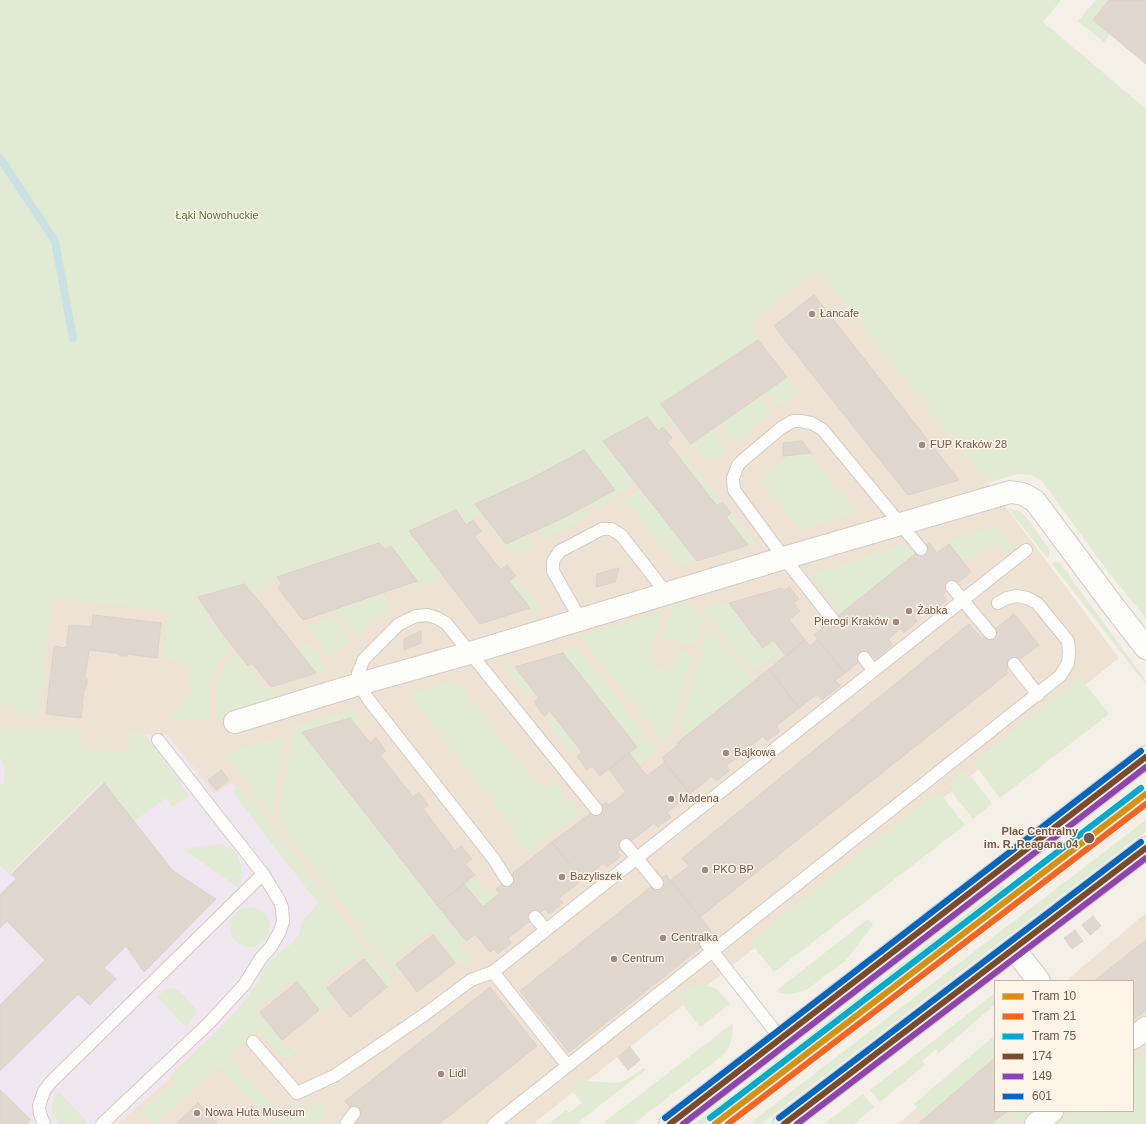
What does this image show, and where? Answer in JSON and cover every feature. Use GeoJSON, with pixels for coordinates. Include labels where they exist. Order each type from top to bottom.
{"type":"FeatureCollection","features":[{"type":"Feature","properties":{"kind":"main road"},"geometry":{"type":"LineString","coordinates":[[670,1124],[1146,757]]}},
{"type":"Feature","properties":{"kind":"main road"},"geometry":{"type":"LineString","coordinates":[[784,1124],[1146,848]]}},
{"type":"Feature","properties":{"kind":"street"},"geometry":{"type":"LineString","coordinates":[[235,722],[1006,493],[1018,493],[1027,496],[1038,504],[1146,648]]}},
{"type":"Feature","properties":{"kind":"street"},"geometry":{"type":"LineString","coordinates":[[1014,949],[1038,980]]}},
{"type":"Feature","properties":{"kind":"street"},"geometry":{"type":"LineString","coordinates":[[1134,1037],[1146,1028]]}},
{"type":"Feature","properties":{"kind":"street"},"geometry":{"type":"LineString","coordinates":[[1036,1124],[1051,1112]]}},
{"type":"Feature","properties":{"kind":"lane"},"geometry":{"type":"LineString","coordinates":[[833,620],[736,495],[734,490],[733,478],[738,465],[781,428],[794,421],[811,423],[822,429],[921,549]]}},
{"type":"Feature","properties":{"kind":"lane"},"geometry":{"type":"LineString","coordinates":[[580,620],[553,571],[552,561],[560,551],[602,529],[611,529],[621,535],[667,594]]}},
{"type":"Feature","properties":{"kind":"lane"},"geometry":{"type":"LineString","coordinates":[[253,1042],[297,1093],[334,1076],[424,1015],[471,980],[493,972],[1026,550]]}},
{"type":"Feature","properties":{"kind":"lane"},"geometry":{"type":"LineString","coordinates":[[952,587],[990,633]]}},
{"type":"Feature","properties":{"kind":"lane"},"geometry":{"type":"LineString","coordinates":[[494,1124],[709,947],[1038,695],[1060,676],[1066,668],[1069,652],[1068,641],[1037,603],[1022,596],[1017,596],[1007,598],[998,603]]}},
{"type":"Feature","properties":{"kind":"lane"},"geometry":{"type":"LineString","coordinates":[[507,880],[493,858],[368,699],[359,684],[359,668],[366,655],[400,624],[416,616],[431,616],[446,623],[596,809]]}},
{"type":"Feature","properties":{"kind":"lane"},"geometry":{"type":"LineString","coordinates":[[864,658],[873,670]]}},
{"type":"Feature","properties":{"kind":"lane"},"geometry":{"type":"LineString","coordinates":[[1014,664],[1038,695]]}},
{"type":"Feature","properties":{"kind":"lane"},"geometry":{"type":"LineString","coordinates":[[102,1124],[208,1024],[244,985],[261,958],[271,947],[279,934],[283,922],[282,907],[263,874],[158,740]]}},
{"type":"Feature","properties":{"kind":"lane"},"geometry":{"type":"LineString","coordinates":[[626,846],[657,883]]}},
{"type":"Feature","properties":{"kind":"lane"},"geometry":{"type":"LineString","coordinates":[[44,1124],[39,1106],[44,1091],[50,1083],[263,874]]}},
{"type":"Feature","properties":{"kind":"lane"},"geometry":{"type":"LineString","coordinates":[[535,917],[546,930]]}},
{"type":"Feature","properties":{"kind":"lane"},"geometry":{"type":"LineString","coordinates":[[709,947],[781,1039]]}},
{"type":"Feature","properties":{"kind":"lane"},"geometry":{"type":"LineString","coordinates":[[493,972],[567,1065]]}},
{"type":"Feature","properties":{"kind":"lane"},"geometry":{"type":"LineString","coordinates":[[346,1124],[354,1113]]}},
{"type":"Feature","properties":{"kind":"shaded area"},"geometry":{"type":"Polygon","coordinates":[[[817,269],[988,483],[1119,658],[533,1124],[0,1124],[0,703],[12,703],[42,579],[817,269]]]}},
{"type":"Feature","properties":{"kind":"shaded area"},"geometry":{"type":"Polygon","coordinates":[[[0,731],[103,775],[127,752],[129,733],[168,735],[215,794],[232,782],[322,901],[307,930],[235,1018],[173,1076],[117,1124],[0,1124],[0,731]]]}},
{"type":"Feature","properties":{"kind":"shaded area"},"geometry":{"type":"Polygon","coordinates":[[[1146,913],[1146,1124],[898,1124],[994,1042],[994,1112],[1134,1112],[1134,980],[1067,980],[1146,913]]]}},
{"type":"Feature","properties":{"kind":"green space","name":"Łąki Nowohuckie"},"geometry":{"type":"Polygon","coordinates":[[[0,0],[1061,0],[1043,22],[1146,109],[1146,618],[1109,573],[1042,481],[1031,475],[1017,474],[988,483],[817,269],[760,315],[755,321],[753,328],[759,339],[661,404],[691,444],[689,446],[671,422],[658,431],[647,417],[603,441],[635,481],[597,510],[591,503],[584,451],[532,478],[475,504],[506,544],[529,533],[537,543],[521,552],[506,548],[479,515],[466,525],[456,510],[409,531],[443,575],[429,586],[421,585],[406,596],[405,595],[420,583],[386,540],[269,579],[272,584],[254,595],[244,584],[196,597],[232,648],[219,660],[214,668],[211,682],[209,720],[167,719],[183,701],[191,686],[188,670],[183,664],[176,660],[163,657],[168,611],[53,598],[39,714],[23,714],[0,703],[0,0]]]}},
{"type":"Feature","properties":{"kind":"green space"},"geometry":{"type":"Polygon","coordinates":[[[1096,0],[1109,0],[1093,20],[1110,34],[1104,42],[1078,21],[1096,0]]]}},
{"type":"Feature","properties":{"kind":"green space"},"geometry":{"type":"Polygon","coordinates":[[[787,377],[799,392],[778,407],[767,391],[787,377]]]}},
{"type":"Feature","properties":{"kind":"green space"},"geometry":{"type":"Polygon","coordinates":[[[760,396],[772,412],[734,444],[721,424],[760,396]]]}},
{"type":"Feature","properties":{"kind":"green space"},"geometry":{"type":"Polygon","coordinates":[[[713,429],[727,450],[716,459],[703,458],[691,444],[713,429]]]}},
{"type":"Feature","properties":{"kind":"green space"},"geometry":{"type":"Polygon","coordinates":[[[684,453],[722,502],[717,506],[679,457],[684,453]]]}},
{"type":"Feature","properties":{"kind":"green space"},"geometry":{"type":"Polygon","coordinates":[[[811,453],[856,513],[800,530],[762,483],[762,481],[764,475],[786,456],[811,453]]]}},
{"type":"Feature","properties":{"kind":"green space"},"geometry":{"type":"Polygon","coordinates":[[[640,488],[697,561],[673,569],[676,563],[625,500],[640,488]]]}},
{"type":"Feature","properties":{"kind":"green space"},"geometry":{"type":"Polygon","coordinates":[[[583,507],[590,515],[547,538],[539,529],[583,507]]]}},
{"type":"Feature","properties":{"kind":"green space"},"geometry":{"type":"Polygon","coordinates":[[[1008,508],[1019,511],[1026,517],[1049,549],[1049,556],[1047,558],[1008,508]]]}},
{"type":"Feature","properties":{"kind":"green space"},"geometry":{"type":"Polygon","coordinates":[[[731,513],[756,543],[748,545],[726,517],[731,513]]]}},
{"type":"Feature","properties":{"kind":"green space"},"geometry":{"type":"Polygon","coordinates":[[[998,525],[1016,547],[1005,555],[993,541],[965,563],[947,541],[998,525]]]}},
{"type":"Feature","properties":{"kind":"green space"},"geometry":{"type":"Polygon","coordinates":[[[902,544],[916,552],[842,613],[811,575],[902,544]]]}},
{"type":"Feature","properties":{"kind":"green space"},"geometry":{"type":"Polygon","coordinates":[[[1054,562],[1060,563],[1146,681],[1145,683],[1052,564],[1054,562]]]}},
{"type":"Feature","properties":{"kind":"green space"},"geometry":{"type":"Polygon","coordinates":[[[516,576],[542,609],[533,611],[530,608],[509,581],[516,576]]]}},
{"type":"Feature","properties":{"kind":"green space"},"geometry":{"type":"Polygon","coordinates":[[[383,593],[393,605],[357,637],[335,609],[383,593]]]}},
{"type":"Feature","properties":{"kind":"green space"},"geometry":{"type":"Polygon","coordinates":[[[688,602],[704,620],[695,647],[662,637],[670,609],[688,602]]]}},
{"type":"Feature","properties":{"kind":"green space"},"geometry":{"type":"Polygon","coordinates":[[[727,602],[763,648],[773,640],[781,651],[753,672],[703,609],[727,602]]]}},
{"type":"Feature","properties":{"kind":"green space"},"geometry":{"type":"Polygon","coordinates":[[[663,611],[649,657],[653,664],[665,670],[672,668],[676,662],[677,656],[675,651],[670,647],[694,654],[666,745],[580,636],[663,611]]]}},
{"type":"Feature","properties":{"kind":"green space"},"geometry":{"type":"Polygon","coordinates":[[[330,615],[350,641],[330,657],[308,627],[330,615]]]}},
{"type":"Feature","properties":{"kind":"green space"},"geometry":{"type":"Polygon","coordinates":[[[709,627],[753,682],[686,736],[678,727],[709,627]]]}},
{"type":"Feature","properties":{"kind":"green space"},"geometry":{"type":"Polygon","coordinates":[[[308,642],[322,659],[326,670],[316,673],[298,650],[308,642]]]}},
{"type":"Feature","properties":{"kind":"green space"},"geometry":{"type":"Polygon","coordinates":[[[576,646],[658,750],[639,766],[629,753],[637,747],[563,653],[566,650],[576,646]]]}},
{"type":"Feature","properties":{"kind":"green space"},"geometry":{"type":"Polygon","coordinates":[[[237,653],[264,687],[271,687],[280,701],[233,716],[216,719],[217,683],[221,671],[226,663],[237,653]]]}},
{"type":"Feature","properties":{"kind":"green space"},"geometry":{"type":"Polygon","coordinates":[[[504,660],[515,667],[535,692],[528,697],[501,663],[504,660]]]}},
{"type":"Feature","properties":{"kind":"green space"},"geometry":{"type":"Polygon","coordinates":[[[1078,675],[1109,714],[1000,798],[973,762],[1067,689],[1078,675]]]}},
{"type":"Feature","properties":{"kind":"green space"},"geometry":{"type":"Polygon","coordinates":[[[454,679],[542,790],[554,780],[580,813],[527,854],[516,838],[515,829],[409,695],[454,679]]]}},
{"type":"Feature","properties":{"kind":"green space"},"geometry":{"type":"Polygon","coordinates":[[[352,709],[363,721],[357,725],[350,718],[303,733],[466,941],[460,947],[470,959],[461,967],[431,930],[393,960],[404,974],[399,978],[278,820],[295,726],[352,709]]]}},
{"type":"Feature","properties":{"kind":"green space"},"geometry":{"type":"Polygon","coordinates":[[[553,716],[578,747],[571,752],[547,721],[553,716]]]}},
{"type":"Feature","properties":{"kind":"green space"},"geometry":{"type":"Polygon","coordinates":[[[30,727],[82,730],[81,749],[127,752],[129,733],[144,733],[189,795],[172,807],[166,798],[134,821],[103,781],[9,874],[0,865],[0,784],[4,783],[5,769],[0,757],[0,729],[30,727]]]}},
{"type":"Feature","properties":{"kind":"green space"},"geometry":{"type":"Polygon","coordinates":[[[285,735],[272,813],[225,754],[285,735]]]}},
{"type":"Feature","properties":{"kind":"green space"},"geometry":{"type":"Polygon","coordinates":[[[964,770],[970,777],[971,776],[992,804],[973,819],[952,792],[953,791],[948,783],[964,770]]]}},
{"type":"Feature","properties":{"kind":"green space"},"geometry":{"type":"Polygon","coordinates":[[[239,784],[394,982],[388,987],[363,954],[323,985],[335,1001],[322,1012],[296,978],[256,1009],[290,1051],[297,1046],[301,1050],[285,1059],[258,1030],[229,1057],[275,1107],[265,1116],[218,1066],[157,1124],[153,1124],[142,1112],[176,1080],[171,1075],[239,1008],[257,984],[267,963],[292,943],[299,935],[302,922],[318,903],[233,793],[239,784]]]}},
{"type":"Feature","properties":{"kind":"green space"},"geometry":{"type":"Polygon","coordinates":[[[938,791],[965,825],[774,972],[750,942],[938,791]]]}},
{"type":"Feature","properties":{"kind":"green space"},"geometry":{"type":"Polygon","coordinates":[[[1146,820],[1146,831],[761,1124],[749,1124],[1146,820]]]}},
{"type":"Feature","properties":{"kind":"green space"},"geometry":{"type":"Polygon","coordinates":[[[221,844],[233,850],[238,856],[242,871],[239,888],[183,849],[221,844]]]}},
{"type":"Feature","properties":{"kind":"green space"},"geometry":{"type":"Polygon","coordinates":[[[475,875],[493,899],[483,907],[464,884],[475,875]]]}},
{"type":"Feature","properties":{"kind":"green space"},"geometry":{"type":"Polygon","coordinates":[[[1003,885],[1008,891],[705,1124],[694,1124],[919,951],[1003,885]]]}},
{"type":"Feature","properties":{"kind":"green space"},"geometry":{"type":"Polygon","coordinates":[[[254,907],[261,910],[267,916],[270,927],[269,935],[261,944],[254,947],[246,947],[239,944],[231,935],[230,923],[233,916],[242,908],[254,907]]]}},
{"type":"Feature","properties":{"kind":"green space"},"geometry":{"type":"Polygon","coordinates":[[[868,919],[873,925],[845,961],[806,990],[785,994],[776,991],[868,919]]]}},
{"type":"Feature","properties":{"kind":"green space"},"geometry":{"type":"Polygon","coordinates":[[[700,985],[717,989],[730,1004],[700,1027],[676,995],[688,987],[700,985]]]}},
{"type":"Feature","properties":{"kind":"green space"},"geometry":{"type":"Polygon","coordinates":[[[171,988],[179,991],[196,1009],[194,1017],[186,1027],[157,997],[165,990],[171,988]]]}},
{"type":"Feature","properties":{"kind":"green space"},"geometry":{"type":"Polygon","coordinates":[[[994,994],[994,1005],[939,1053],[936,1049],[922,1061],[925,1065],[880,1102],[870,1090],[994,994]]]}},
{"type":"Feature","properties":{"kind":"green space"},"geometry":{"type":"Polygon","coordinates":[[[733,1023],[732,1038],[727,1051],[722,1056],[633,1124],[602,1124],[733,1023]]]}},
{"type":"Feature","properties":{"kind":"green space"},"geometry":{"type":"Polygon","coordinates":[[[994,1036],[994,1059],[925,1118],[914,1104],[994,1036]]]}},
{"type":"Feature","properties":{"kind":"green space"},"geometry":{"type":"Polygon","coordinates":[[[1146,1051],[1146,1124],[1057,1124],[1072,1112],[1134,1112],[1134,1061],[1146,1051]]]}},
{"type":"Feature","properties":{"kind":"green space"},"geometry":{"type":"Polygon","coordinates":[[[644,1068],[645,1070],[576,1124],[549,1124],[566,1110],[569,1113],[582,1103],[572,1091],[581,1083],[577,1078],[579,1076],[587,1081],[617,1083],[626,1080],[644,1068]]]}},
{"type":"Feature","properties":{"kind":"green space"},"geometry":{"type":"Polygon","coordinates":[[[58,1091],[87,1122],[85,1124],[61,1124],[57,1120],[53,1113],[52,1105],[58,1091]]]}},
{"type":"Feature","properties":{"kind":"green space"},"geometry":{"type":"Polygon","coordinates":[[[863,1094],[874,1107],[854,1124],[824,1124],[863,1094]]]}},
{"type":"Feature","properties":{"kind":"green space"},"geometry":{"type":"Polygon","coordinates":[[[326,1096],[322,1124],[271,1123],[297,1100],[307,1112],[326,1096]]]}},
{"type":"Feature","properties":{"kind":"green space"},"geometry":{"type":"Polygon","coordinates":[[[1013,1112],[1033,1112],[1018,1124],[1010,1114],[1013,1112]]]}},
{"type":"Feature","properties":{"kind":"green space"},"geometry":{"type":"Polygon","coordinates":[[[1002,1116],[1009,1124],[992,1124],[1002,1116]]]}},
{"type":"Feature","properties":{"kind":"building"},"geometry":{"type":"Polygon","coordinates":[[[1109,0],[1146,0],[1146,64],[1093,20],[1109,0]]]}},
{"type":"Feature","properties":{"kind":"building"},"geometry":{"type":"Polygon","coordinates":[[[814,295],[959,480],[908,495],[774,326],[814,295]]]}},
{"type":"Feature","properties":{"kind":"building"},"geometry":{"type":"Polygon","coordinates":[[[758,340],[787,377],[691,444],[661,404],[758,340]]]}},
{"type":"Feature","properties":{"kind":"building"},"geometry":{"type":"Polygon","coordinates":[[[647,417],[658,431],[663,427],[672,438],[667,442],[717,506],[722,502],[731,513],[726,517],[748,545],[697,561],[603,441],[647,417]]]}},
{"type":"Feature","properties":{"kind":"building"},"geometry":{"type":"Polygon","coordinates":[[[802,441],[811,453],[783,456],[783,443],[802,441]]]}},
{"type":"Feature","properties":{"kind":"building"},"geometry":{"type":"Polygon","coordinates":[[[584,450],[615,490],[563,518],[506,544],[475,504],[532,478],[584,450]]]}},
{"type":"Feature","properties":{"kind":"building"},"geometry":{"type":"Polygon","coordinates":[[[456,510],[466,525],[473,520],[481,531],[474,536],[501,570],[507,565],[516,576],[509,581],[530,608],[480,624],[409,531],[456,510]]]}},
{"type":"Feature","properties":{"kind":"building"},"geometry":{"type":"Polygon","coordinates":[[[379,543],[385,550],[391,546],[417,581],[303,620],[278,588],[282,584],[277,577],[379,543]]]}},
{"type":"Feature","properties":{"kind":"building"},"geometry":{"type":"Polygon","coordinates":[[[929,543],[937,553],[949,544],[971,572],[942,595],[947,600],[934,611],[929,605],[914,617],[917,621],[904,633],[901,628],[888,639],[892,645],[876,659],[870,653],[845,673],[814,635],[929,543]]]}},
{"type":"Feature","properties":{"kind":"building"},"geometry":{"type":"Polygon","coordinates":[[[619,568],[615,582],[596,587],[597,574],[619,568]]]}},
{"type":"Feature","properties":{"kind":"building"},"geometry":{"type":"Polygon","coordinates":[[[244,584],[316,673],[271,687],[252,663],[248,666],[218,627],[198,597],[244,584]]]}},
{"type":"Feature","properties":{"kind":"building"},"geometry":{"type":"Polygon","coordinates":[[[789,587],[799,599],[793,603],[800,611],[789,620],[805,640],[786,656],[773,640],[763,648],[729,603],[782,588],[784,591],[789,587]]]}},
{"type":"Feature","properties":{"kind":"building"},"geometry":{"type":"Polygon","coordinates":[[[1014,614],[1039,645],[1006,670],[1008,673],[700,917],[671,880],[689,866],[682,858],[969,624],[982,639],[1014,614]]]}},
{"type":"Feature","properties":{"kind":"building"},"geometry":{"type":"Polygon","coordinates":[[[93,615],[161,623],[157,658],[127,654],[127,656],[121,656],[116,653],[89,650],[85,677],[87,680],[87,685],[84,689],[81,718],[46,714],[54,646],[66,648],[69,625],[92,627],[93,615]]]}},
{"type":"Feature","properties":{"kind":"building"},"geometry":{"type":"Polygon","coordinates":[[[421,631],[421,643],[404,650],[404,639],[421,631]]]}},
{"type":"Feature","properties":{"kind":"building"},"geometry":{"type":"Polygon","coordinates":[[[805,640],[810,646],[817,640],[845,673],[835,680],[840,686],[822,700],[817,694],[799,708],[769,669],[805,640]]]}},
{"type":"Feature","properties":{"kind":"building"},"geometry":{"type":"Polygon","coordinates":[[[563,653],[637,747],[600,776],[592,766],[587,770],[577,756],[582,752],[550,711],[544,716],[534,702],[539,698],[515,667],[563,653]]]}},
{"type":"Feature","properties":{"kind":"building"},"geometry":{"type":"Polygon","coordinates":[[[769,669],[799,708],[776,726],[780,731],[767,741],[763,736],[726,766],[730,770],[716,781],[712,776],[690,794],[662,758],[679,744],[677,743],[769,669]]]}},
{"type":"Feature","properties":{"kind":"building"},"geometry":{"type":"Polygon","coordinates":[[[350,718],[370,743],[376,738],[386,751],[380,755],[413,797],[419,792],[428,805],[423,809],[455,851],[461,846],[472,859],[465,864],[475,875],[437,905],[302,732],[350,718]]]}},
{"type":"Feature","properties":{"kind":"building"},"geometry":{"type":"Polygon","coordinates":[[[629,753],[647,776],[665,762],[690,794],[667,812],[671,817],[658,827],[654,823],[617,852],[621,856],[607,867],[604,863],[582,880],[552,842],[606,802],[609,805],[626,792],[609,769],[629,753]]]}},
{"type":"Feature","properties":{"kind":"building"},"geometry":{"type":"Polygon","coordinates":[[[221,770],[229,780],[216,790],[208,780],[221,770]]]}},
{"type":"Feature","properties":{"kind":"building"},"geometry":{"type":"Polygon","coordinates":[[[104,783],[173,871],[216,899],[144,972],[126,946],[104,968],[116,979],[90,1005],[78,994],[0,1071],[0,1005],[45,960],[7,921],[0,928],[0,895],[16,879],[12,874],[104,783]]]}},
{"type":"Feature","properties":{"kind":"building"},"geometry":{"type":"Polygon","coordinates":[[[552,842],[582,880],[559,898],[563,903],[549,914],[545,909],[508,938],[511,943],[498,954],[494,949],[490,952],[475,934],[466,941],[437,905],[464,884],[483,907],[500,893],[496,889],[514,874],[513,873],[552,842]]]}},
{"type":"Feature","properties":{"kind":"building"},"geometry":{"type":"Polygon","coordinates":[[[666,875],[715,936],[569,1052],[520,991],[666,875]]]}},
{"type":"Feature","properties":{"kind":"building"},"geometry":{"type":"Polygon","coordinates":[[[1093,916],[1101,926],[1090,935],[1082,925],[1093,916]]]}},
{"type":"Feature","properties":{"kind":"building"},"geometry":{"type":"Polygon","coordinates":[[[1075,930],[1083,941],[1072,949],[1064,938],[1075,930]]]}},
{"type":"Feature","properties":{"kind":"building"},"geometry":{"type":"Polygon","coordinates":[[[433,935],[455,963],[417,992],[396,964],[433,935]]]}},
{"type":"Feature","properties":{"kind":"building"},"geometry":{"type":"Polygon","coordinates":[[[1146,940],[1146,1010],[1134,1019],[1134,980],[1095,980],[1146,940]]]}},
{"type":"Feature","properties":{"kind":"building"},"geometry":{"type":"Polygon","coordinates":[[[364,959],[387,987],[350,1017],[327,988],[364,959]]]}},
{"type":"Feature","properties":{"kind":"building"},"geometry":{"type":"Polygon","coordinates":[[[297,982],[319,1010],[282,1040],[260,1012],[297,982]]]}},
{"type":"Feature","properties":{"kind":"building","name":"Lidl"},"geometry":{"type":"Polygon","coordinates":[[[490,987],[537,1046],[439,1124],[351,1124],[358,1118],[345,1101],[490,987]]]}},
{"type":"Feature","properties":{"kind":"building"},"geometry":{"type":"Polygon","coordinates":[[[630,1047],[640,1060],[628,1070],[618,1057],[630,1047]]]}},
{"type":"Feature","properties":{"kind":"building"},"geometry":{"type":"Polygon","coordinates":[[[994,1059],[994,1112],[1006,1112],[992,1124],[918,1124],[994,1059]]]}},
{"type":"Feature","properties":{"kind":"building"},"geometry":{"type":"Polygon","coordinates":[[[0,1090],[31,1120],[27,1124],[0,1124],[0,1090]]]}},
{"type":"Feature","properties":{"kind":"building","name":"Nowa Huta Museum"},"geometry":{"type":"Polygon","coordinates":[[[198,1103],[218,1124],[176,1124],[198,1103]]]}},
{"type":"Feature","properties":{"kind":"waterway"},"geometry":{"type":"LineString","coordinates":[[0,158],[55,241],[73,338]]}},
{"type":"Feature","properties":{"kind":"tram line","name":"75"},"geometry":{"type":"LineString","coordinates":[[710,1118],[1141,788]]}},
{"type":"Feature","properties":{"kind":"tram line","name":"10"},"geometry":{"type":"LineString","coordinates":[[715,1124],[1146,794]]}},
{"type":"Feature","properties":{"kind":"tram line","name":"21"},"geometry":{"type":"LineString","coordinates":[[728,1124],[1146,804]]}},
{"type":"Feature","properties":{"kind":"transit line","name":"601"},"geometry":{"type":"LineString","coordinates":[[665,1118],[1141,751]]}},
{"type":"Feature","properties":{"kind":"transit line","name":"174"},"geometry":{"type":"LineString","coordinates":[[670,1124],[1146,757]]}},
{"type":"Feature","properties":{"kind":"transit line","name":"149"},"geometry":{"type":"LineString","coordinates":[[683,1124],[1146,767]]}},
{"type":"Feature","properties":{"kind":"transit line","name":"601"},"geometry":{"type":"LineString","coordinates":[[779,1118],[1141,842]]}},
{"type":"Feature","properties":{"kind":"transit line","name":"174"},"geometry":{"type":"LineString","coordinates":[[784,1124],[1146,848]]}},
{"type":"Feature","properties":{"kind":"transit line","name":"149"},"geometry":{"type":"LineString","coordinates":[[797,1124],[1146,858]]}},
{"type":"Feature","properties":{"kind":"place","name":"Łancafe"},"geometry":{"type":"Point","coordinates":[812,314]}},
{"type":"Feature","properties":{"kind":"place","name":"FUP Kraków 28"},"geometry":{"type":"Point","coordinates":[922,445]}},
{"type":"Feature","properties":{"kind":"place","name":"Żabka"},"geometry":{"type":"Point","coordinates":[909,611]}},
{"type":"Feature","properties":{"kind":"place","name":"Pierogi Kraków"},"geometry":{"type":"Point","coordinates":[896,622]}},
{"type":"Feature","properties":{"kind":"place","name":"Bajkowa"},"geometry":{"type":"Point","coordinates":[726,753]}},
{"type":"Feature","properties":{"kind":"place","name":"Madena"},"geometry":{"type":"Point","coordinates":[671,799]}},
{"type":"Feature","properties":{"kind":"place","name":"Plac Centralny im. R. Reagana 04"},"geometry":{"type":"Point","coordinates":[1089,838]}},
{"type":"Feature","properties":{"kind":"place","name":"PKO BP"},"geometry":{"type":"Point","coordinates":[705,870]}},
{"type":"Feature","properties":{"kind":"place","name":"Bazyliszek"},"geometry":{"type":"Point","coordinates":[562,877]}},
{"type":"Feature","properties":{"kind":"place","name":"Centralka"},"geometry":{"type":"Point","coordinates":[663,938]}},
{"type":"Feature","properties":{"kind":"place","name":"Centrum"},"geometry":{"type":"Point","coordinates":[614,959]}},
{"type":"Feature","properties":{"kind":"place","name":"Lidl"},"geometry":{"type":"Point","coordinates":[441,1074]}},
{"type":"Feature","properties":{"kind":"place","name":"Nowa Huta Museum"},"geometry":{"type":"Point","coordinates":[197,1113]}}]}
